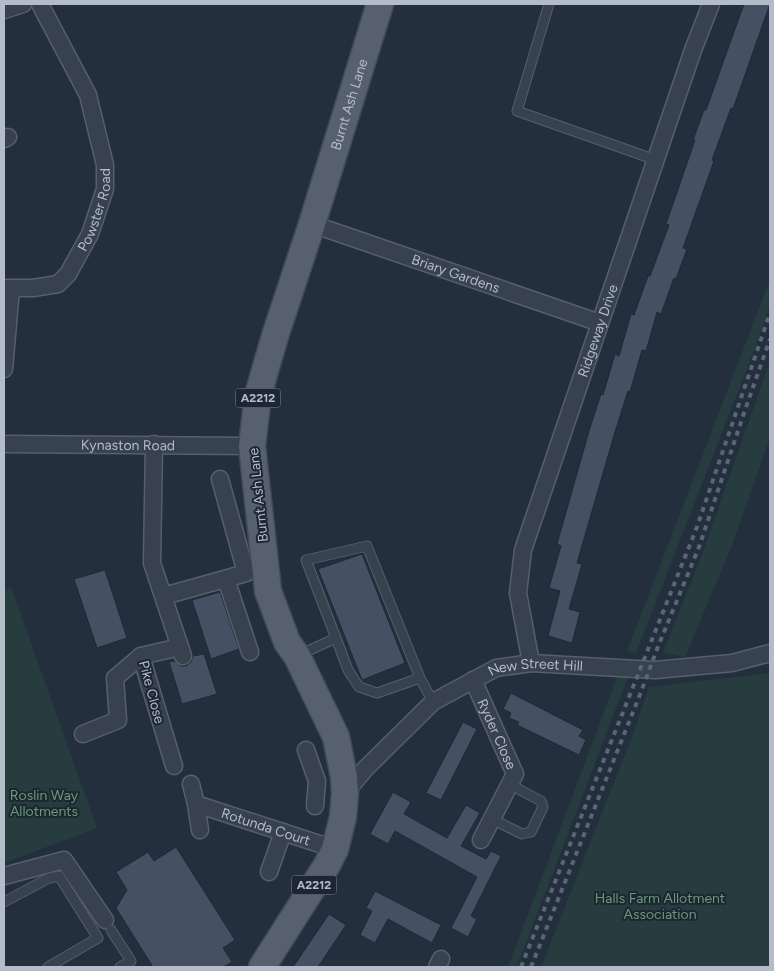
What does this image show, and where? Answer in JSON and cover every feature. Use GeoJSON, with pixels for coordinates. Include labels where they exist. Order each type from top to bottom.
{"type":"FeatureCollection","features":[{"type":"Feature","properties":{"kind":"main road","name":"Burnt Ash Lane"},"geometry":{"type":"LineString","coordinates":[[262,967],[334,849],[342,817],[344,785],[336,738],[297,656],[287,642],[268,591],[252,446],[258,395],[380,4]]}},
{"type":"Feature","properties":{"kind":"street"},"geometry":{"type":"LineString","coordinates":[[4,10],[23,4]]}},
{"type":"Feature","properties":{"kind":"street","name":"Powster Road"},"geometry":{"type":"LineString","coordinates":[[4,368],[7,289],[33,288],[58,284],[68,274],[90,234],[104,189],[104,165],[88,95],[40,4]]}},
{"type":"Feature","properties":{"kind":"street","name":"Ridgeway Drive"},"geometry":{"type":"LineString","coordinates":[[532,663],[518,593],[523,550],[711,4]]}},
{"type":"Feature","properties":{"kind":"street","name":"Briary Gardens"},"geometry":{"type":"LineString","coordinates":[[312,224],[600,323]]}},
{"type":"Feature","properties":{"kind":"street","name":"Kynaston Road"},"geometry":{"type":"LineString","coordinates":[[4,444],[252,446]]}},
{"type":"Feature","properties":{"kind":"street","name":"Pike Close"},"geometry":{"type":"LineString","coordinates":[[154,444],[152,563],[181,651],[141,656],[174,766]]}},
{"type":"Feature","properties":{"kind":"street"},"geometry":{"type":"LineString","coordinates":[[164,596],[246,573],[220,479]]}},
{"type":"Feature","properties":{"kind":"street"},"geometry":{"type":"LineString","coordinates":[[226,579],[250,652]]}},
{"type":"Feature","properties":{"kind":"street","name":"New Street Hill"},"geometry":{"type":"LineString","coordinates":[[344,785],[366,768],[433,702],[496,668],[532,663],[655,670],[732,664],[770,653]]}},
{"type":"Feature","properties":{"kind":"street"},"geometry":{"type":"LineString","coordinates":[[83,734],[118,720],[115,678],[141,656]]}},
{"type":"Feature","properties":{"kind":"street","name":"Ryder Close"},"geometry":{"type":"LineString","coordinates":[[473,680],[515,774],[481,840]]}},
{"type":"Feature","properties":{"kind":"street"},"geometry":{"type":"LineString","coordinates":[[306,750],[316,781],[315,806]]}},
{"type":"Feature","properties":{"kind":"street"},"geometry":{"type":"LineString","coordinates":[[316,781],[344,785]]}},
{"type":"Feature","properties":{"kind":"street","name":"Rotunda Court"},"geometry":{"type":"LineString","coordinates":[[191,784],[200,830]]}},
{"type":"Feature","properties":{"kind":"street","name":"Rotunda Court"},"geometry":{"type":"LineString","coordinates":[[196,804],[334,849]]}},
{"type":"Feature","properties":{"kind":"street"},"geometry":{"type":"LineString","coordinates":[[269,872],[283,832]]}},
{"type":"Feature","properties":{"kind":"street"},"geometry":{"type":"LineString","coordinates":[[4,876],[64,860],[108,925]]}},
{"type":"Feature","properties":{"kind":"lane"},"geometry":{"type":"LineString","coordinates":[[549,4],[517,110],[656,160]]}},
{"type":"Feature","properties":{"kind":"lane"},"geometry":{"type":"LineString","coordinates":[[420,678],[377,693],[359,687],[348,670],[306,560],[367,546],[420,678],[433,702]]}},
{"type":"Feature","properties":{"kind":"lane"},"geometry":{"type":"LineString","coordinates":[[297,656],[336,638]]}},
{"type":"Feature","properties":{"kind":"lane"},"geometry":{"type":"LineString","coordinates":[[492,818],[522,834],[532,830],[543,807],[541,801],[509,784]]}},
{"type":"Feature","properties":{"kind":"lane"},"geometry":{"type":"LineString","coordinates":[[4,902],[49,878],[59,876],[98,938]]}},
{"type":"Feature","properties":{"kind":"lane"},"geometry":{"type":"LineString","coordinates":[[48,967],[98,938],[108,925],[131,961],[120,967]]}},
{"type":"Feature","properties":{"kind":"green space"},"geometry":{"type":"Polygon","coordinates":[[[770,280],[770,305],[755,348],[636,653],[627,651],[770,280]]]}},
{"type":"Feature","properties":{"kind":"green space"},"geometry":{"type":"Polygon","coordinates":[[[770,361],[770,437],[733,543],[685,657],[663,653],[702,555],[770,361]]]}},
{"type":"Feature","properties":{"kind":"green space","name":"Roslin Way Allotments"},"geometry":{"type":"Polygon","coordinates":[[[11,587],[97,828],[4,863],[4,590],[11,587]]]}},
{"type":"Feature","properties":{"kind":"green space","name":"Halls Farm Allotment Association"},"geometry":{"type":"Polygon","coordinates":[[[770,673],[770,967],[541,967],[631,740],[649,687],[770,673]]]}},
{"type":"Feature","properties":{"kind":"green space"},"geometry":{"type":"Polygon","coordinates":[[[618,675],[628,677],[517,967],[508,967],[618,675]]]}},
{"type":"Feature","properties":{"kind":"building"},"geometry":{"type":"Polygon","coordinates":[[[744,4],[770,4],[733,109],[731,108],[712,160],[714,161],[683,248],[687,249],[661,314],[657,312],[646,351],[642,350],[630,392],[628,391],[615,432],[577,563],[582,564],[569,609],[580,612],[572,643],[548,636],[560,591],[549,588],[561,546],[557,544],[601,394],[603,395],[615,354],[619,356],[631,314],[634,315],[669,225],[666,224],[695,140],[693,140],[704,110],[706,110],[744,4]]]}},
{"type":"Feature","properties":{"kind":"building"},"geometry":{"type":"Polygon","coordinates":[[[362,554],[405,663],[362,680],[318,569],[362,554]]]}},
{"type":"Feature","properties":{"kind":"building"},"geometry":{"type":"Polygon","coordinates":[[[105,570],[127,638],[97,648],[74,579],[105,570]]]}},
{"type":"Feature","properties":{"kind":"building"},"geometry":{"type":"Polygon","coordinates":[[[220,592],[239,649],[211,659],[192,600],[220,592]]]}},
{"type":"Feature","properties":{"kind":"building"},"geometry":{"type":"Polygon","coordinates":[[[204,654],[217,694],[182,704],[169,662],[175,661],[181,666],[186,666],[191,662],[193,656],[204,654]]]}},
{"type":"Feature","properties":{"kind":"building"},"geometry":{"type":"Polygon","coordinates":[[[511,693],[583,730],[579,736],[586,740],[579,755],[517,725],[519,722],[509,718],[511,713],[503,709],[511,693]]]}},
{"type":"Feature","properties":{"kind":"building"},"geometry":{"type":"Polygon","coordinates":[[[463,722],[477,729],[441,800],[426,793],[463,722]]]}},
{"type":"Feature","properties":{"kind":"building"},"geometry":{"type":"Polygon","coordinates":[[[393,792],[411,802],[404,814],[447,838],[466,805],[480,813],[461,846],[486,859],[491,851],[501,856],[471,916],[477,919],[468,937],[451,928],[477,877],[395,831],[388,844],[370,834],[393,792]]]}},
{"type":"Feature","properties":{"kind":"building"},"geometry":{"type":"Polygon","coordinates":[[[176,847],[235,940],[223,948],[232,962],[223,967],[153,967],[116,908],[127,890],[116,872],[148,852],[154,861],[176,847]]]}},
{"type":"Feature","properties":{"kind":"building"},"geometry":{"type":"Polygon","coordinates":[[[375,891],[441,925],[432,943],[388,919],[375,943],[360,935],[372,911],[366,908],[375,891]]]}},
{"type":"Feature","properties":{"kind":"building"},"geometry":{"type":"Polygon","coordinates":[[[329,914],[346,925],[318,967],[293,967],[329,914]]]}},
{"type":"Feature","properties":{"kind":"railway"},"geometry":{"type":"LineString","coordinates":[[521,967],[697,527],[770,313]]}},
{"type":"Feature","properties":{"kind":"railway"},"geometry":{"type":"LineString","coordinates":[[531,967],[699,547],[770,339]]}}]}
